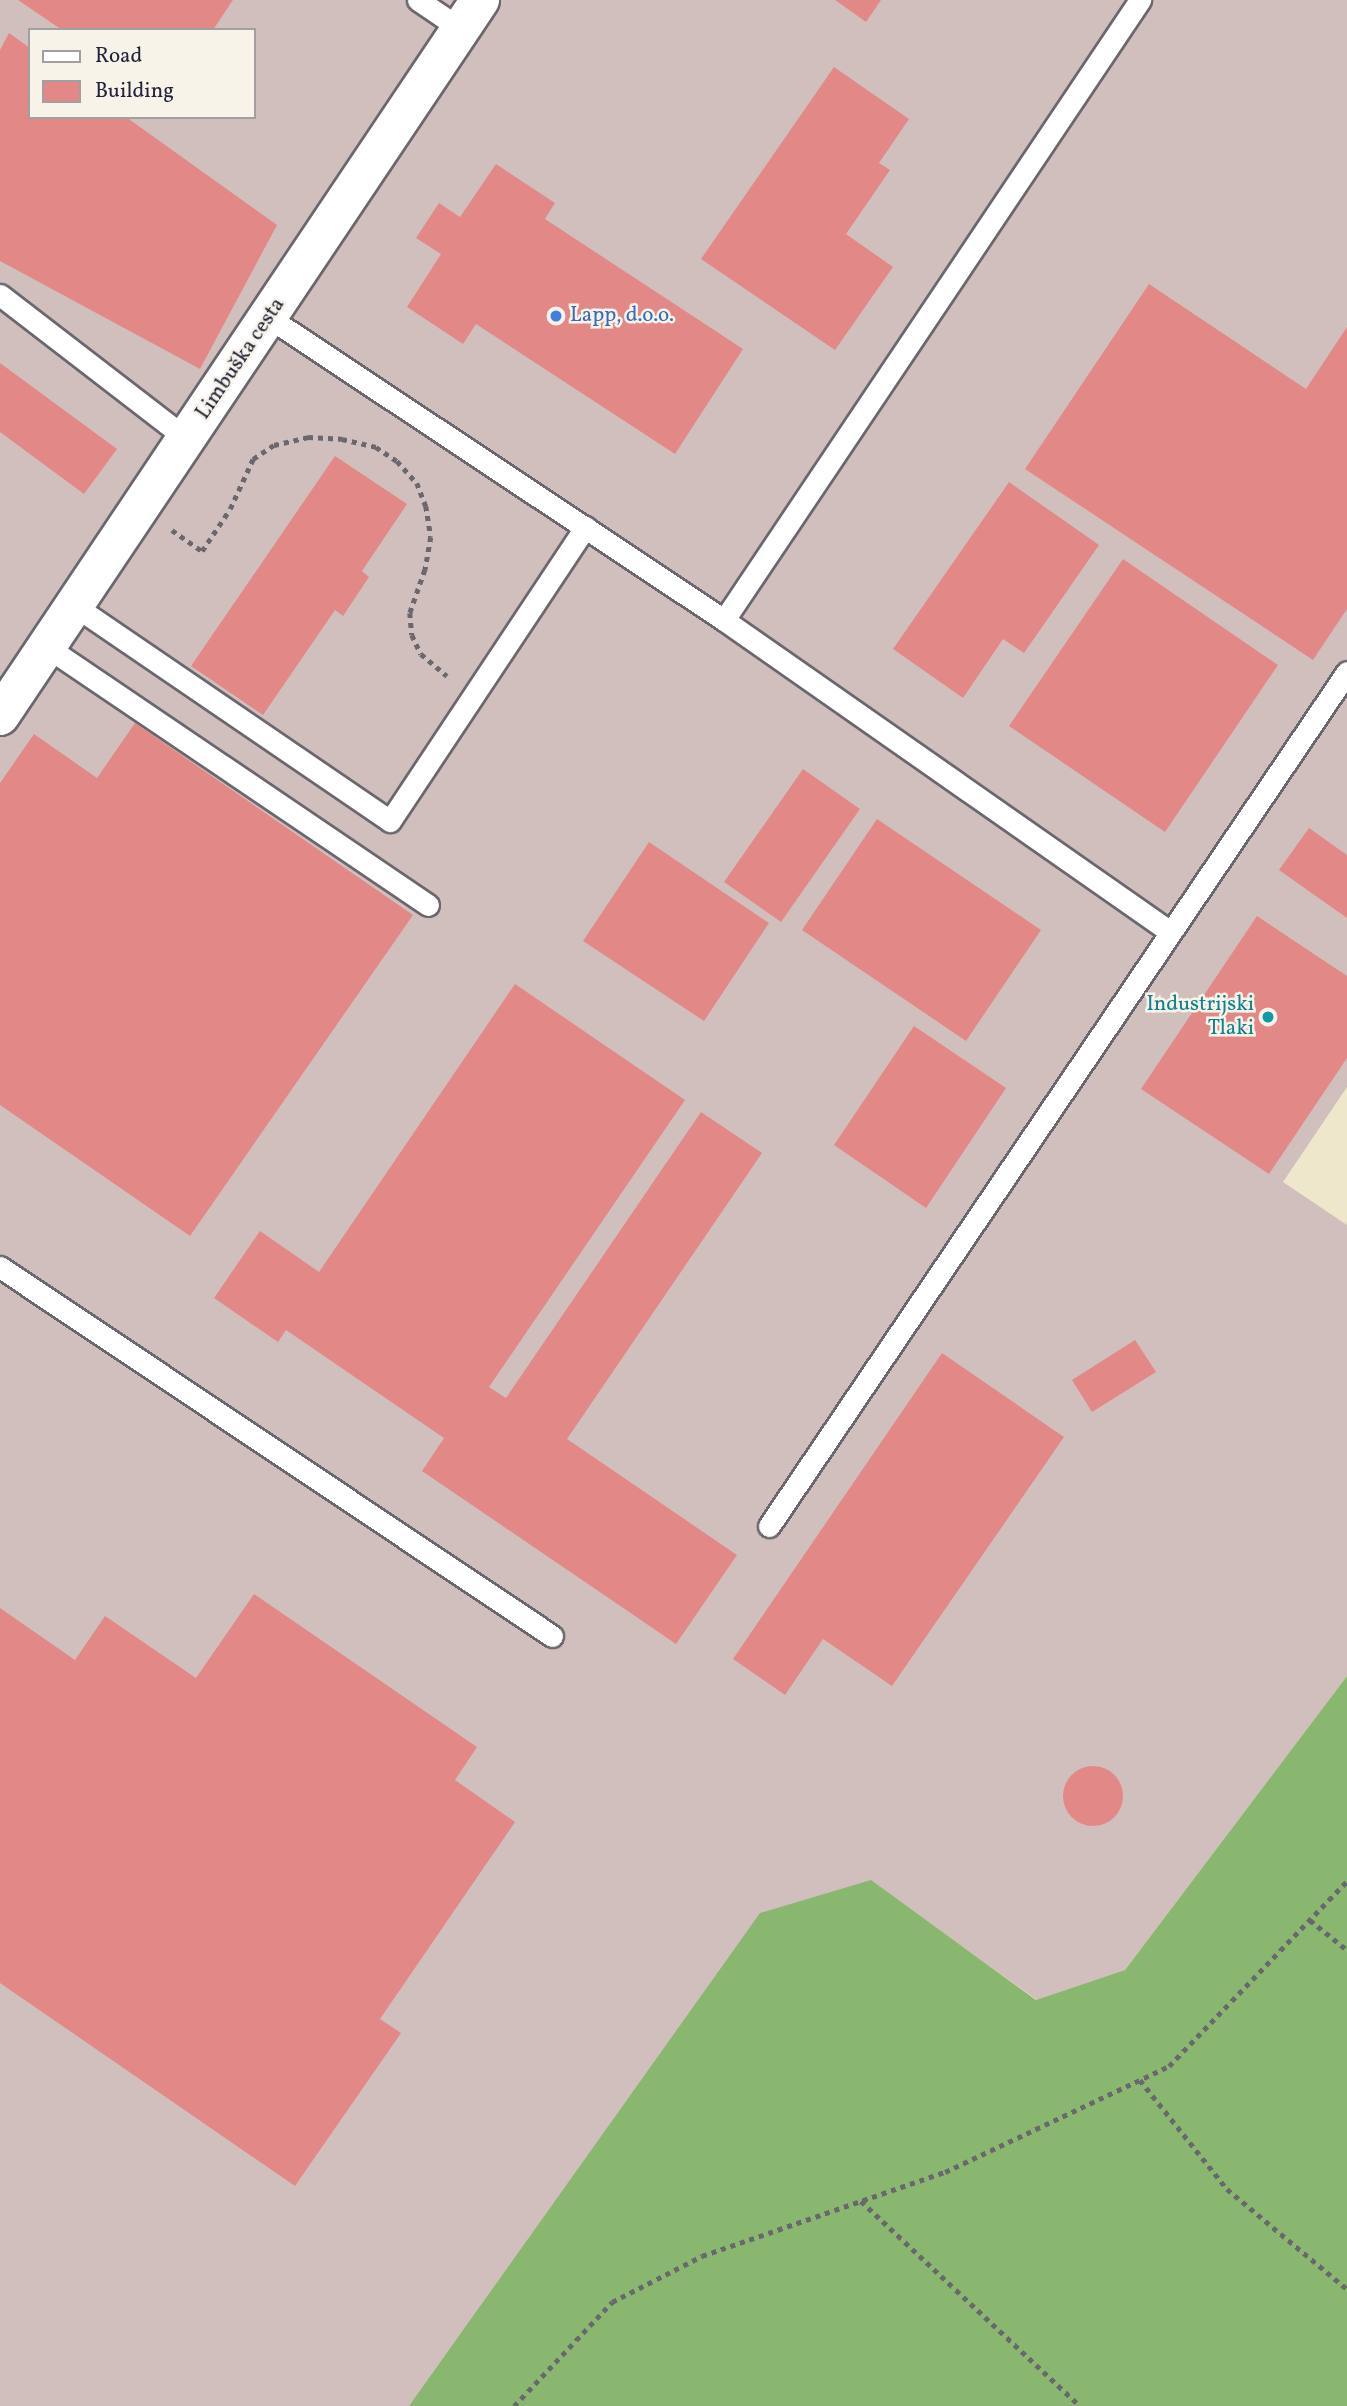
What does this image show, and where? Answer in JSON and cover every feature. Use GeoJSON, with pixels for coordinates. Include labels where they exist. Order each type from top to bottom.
{"type":"FeatureCollection","features":[{"type":"Feature","properties":{"kind":"street","name":"Limbuška cesta"},"geometry":{"type":"LineString","coordinates":[[0,716],[470,14]]}},
{"type":"Feature","properties":{"kind":"lane"},"geometry":{"type":"LineString","coordinates":[[418,0],[470,14]]}},
{"type":"Feature","properties":{"kind":"lane"},"geometry":{"type":"LineString","coordinates":[[724,620],[1139,0]]}},
{"type":"Feature","properties":{"kind":"lane"},"geometry":{"type":"LineString","coordinates":[[0,295],[187,439]]}},
{"type":"Feature","properties":{"kind":"lane"},"geometry":{"type":"LineString","coordinates":[[268,317],[724,620],[1169,931]]}},
{"type":"Feature","properties":{"kind":"lane"},"geometry":{"type":"LineString","coordinates":[[75,606],[390,821],[585,527]]}},
{"type":"Feature","properties":{"kind":"lane"},"geometry":{"type":"LineString","coordinates":[[47,647],[428,905]]}},
{"type":"Feature","properties":{"kind":"lane"},"geometry":{"type":"LineString","coordinates":[[769,1526],[1169,931],[1347,672]]}},
{"type":"Feature","properties":{"kind":"lane"},"geometry":{"type":"LineString","coordinates":[[0,1267],[552,1636]]}},
{"type":"Feature","properties":{"kind":"path"},"geometry":{"type":"LineString","coordinates":[[140,509],[202,551],[230,509],[253,459],[274,445],[308,437],[342,439],[376,447],[397,461],[416,483],[426,506],[431,537],[425,570],[410,612],[412,635],[421,654],[474,694]]}},
{"type":"Feature","properties":{"kind":"path"},"geometry":{"type":"LineString","coordinates":[[514,2406],[612,2302],[702,2256],[945,2172],[1169,2066],[1347,1881]]}},
{"type":"Feature","properties":{"kind":"path"},"geometry":{"type":"LineString","coordinates":[[1310,1920],[1347,1950]]}},
{"type":"Feature","properties":{"kind":"path"},"geometry":{"type":"LineString","coordinates":[[1140,2080],[1227,2189],[1347,2289]]}},
{"type":"Feature","properties":{"kind":"path"},"geometry":{"type":"LineString","coordinates":[[861,2201],[1080,2406]]}},
{"type":"Feature","properties":{"kind":"shaded area"},"geometry":{"type":"Polygon","coordinates":[[[0,0],[1347,0],[1347,1087],[1283,1182],[1347,1225],[1347,1676],[1125,1970],[1037,2000],[871,1881],[434,2373],[409,2406],[0,2406],[0,0]]]}},
{"type":"Feature","properties":{"kind":"green space"},"geometry":{"type":"Polygon","coordinates":[[[1347,1676],[1347,2406],[409,2406],[760,1913],[871,1880],[1036,2000],[1125,1970],[1347,1676]]]}},
{"type":"Feature","properties":{"kind":"building"},"geometry":{"type":"Polygon","coordinates":[[[18,0],[233,0],[214,28],[59,28],[18,0]]]}},
{"type":"Feature","properties":{"kind":"building"},"geometry":{"type":"Polygon","coordinates":[[[835,0],[881,0],[866,22],[835,0]]]}},
{"type":"Feature","properties":{"kind":"building"},"geometry":{"type":"Polygon","coordinates":[[[9,33],[28,47],[28,119],[129,119],[277,225],[200,369],[0,261],[0,50],[9,33]]]}},
{"type":"Feature","properties":{"kind":"building"},"geometry":{"type":"Polygon","coordinates":[[[834,67],[909,119],[879,163],[890,170],[846,234],[893,267],[835,350],[701,259],[834,67]]]}},
{"type":"Feature","properties":{"kind":"building","name":"Lapp, d.o.o."},"geometry":{"type":"Polygon","coordinates":[[[496,164],[555,203],[545,219],[743,349],[675,454],[476,324],[463,344],[407,307],[441,254],[416,238],[439,203],[460,217],[496,164]]]}},
{"type":"Feature","properties":{"kind":"building"},"geometry":{"type":"Polygon","coordinates":[[[1149,284],[1306,389],[1347,327],[1347,609],[1313,660],[1025,469],[1149,284]]]}},
{"type":"Feature","properties":{"kind":"building"},"geometry":{"type":"Polygon","coordinates":[[[0,363],[117,449],[84,494],[0,432],[0,363]]]}},
{"type":"Feature","properties":{"kind":"building"},"geometry":{"type":"Polygon","coordinates":[[[335,456],[407,504],[362,571],[369,577],[343,616],[335,610],[263,715],[191,666],[335,456]]]}},
{"type":"Feature","properties":{"kind":"building"},"geometry":{"type":"Polygon","coordinates":[[[1009,482],[1099,545],[1024,653],[1003,639],[963,698],[893,649],[1009,482]]]}},
{"type":"Feature","properties":{"kind":"building"},"geometry":{"type":"Polygon","coordinates":[[[1123,559],[1278,665],[1165,832],[1009,726],[1123,559]]]}},
{"type":"Feature","properties":{"kind":"building"},"geometry":{"type":"Polygon","coordinates":[[[135,723],[413,915],[190,1236],[0,1105],[0,783],[34,734],[97,778],[135,723]]]}},
{"type":"Feature","properties":{"kind":"building"},"geometry":{"type":"Polygon","coordinates":[[[803,769],[860,809],[781,922],[724,882],[803,769]]]}},
{"type":"Feature","properties":{"kind":"building"},"geometry":{"type":"Polygon","coordinates":[[[877,819],[1041,930],[966,1041],[802,930],[877,819]]]}},
{"type":"Feature","properties":{"kind":"building"},"geometry":{"type":"Polygon","coordinates":[[[1309,828],[1347,855],[1347,918],[1279,870],[1309,828]]]}},
{"type":"Feature","properties":{"kind":"building"},"geometry":{"type":"Polygon","coordinates":[[[649,842],[769,923],[704,1021],[583,941],[649,842]]]}},
{"type":"Feature","properties":{"kind":"building","name":"Industrijski Tlaki"},"geometry":{"type":"Polygon","coordinates":[[[1257,916],[1347,976],[1347,1058],[1269,1174],[1141,1089],[1257,916]]]}},
{"type":"Feature","properties":{"kind":"building"},"geometry":{"type":"Polygon","coordinates":[[[515,984],[685,1100],[489,1387],[506,1398],[701,1112],[762,1153],[567,1439],[737,1555],[676,1644],[422,1471],[444,1438],[286,1330],[278,1342],[214,1298],[260,1231],[319,1272],[515,984]]]}},
{"type":"Feature","properties":{"kind":"building"},"geometry":{"type":"Polygon","coordinates":[[[914,1026],[1006,1088],[926,1208],[834,1145],[914,1026]]]}},
{"type":"Feature","properties":{"kind":"building"},"geometry":{"type":"Polygon","coordinates":[[[1135,1340],[1156,1372],[1092,1412],[1072,1380],[1135,1340]]]}},
{"type":"Feature","properties":{"kind":"building"},"geometry":{"type":"Polygon","coordinates":[[[942,1353],[1064,1437],[892,1686],[823,1639],[785,1695],[733,1659],[942,1353]]]}},
{"type":"Feature","properties":{"kind":"building"},"geometry":{"type":"Polygon","coordinates":[[[254,1594],[477,1747],[455,1780],[515,1822],[380,2019],[401,2033],[295,2186],[0,1983],[0,1608],[75,1660],[105,1616],[196,1678],[254,1594]]]}},
{"type":"Feature","properties":{"kind":"building"},"geometry":{"type":"Polygon","coordinates":[[[1087,1766],[1099,1766],[1118,1779],[1123,1796],[1121,1808],[1110,1821],[1099,1826],[1087,1826],[1068,1813],[1063,1802],[1063,1790],[1076,1771],[1087,1766]]]}},
{"type":"Feature","properties":{"kind":"place","name":"Lapp, d.o.o."},"geometry":{"type":"Point","coordinates":[556,316]}},
{"type":"Feature","properties":{"kind":"place","name":"Industrijski Tlaki"},"geometry":{"type":"Point","coordinates":[1268,1017]}}]}
